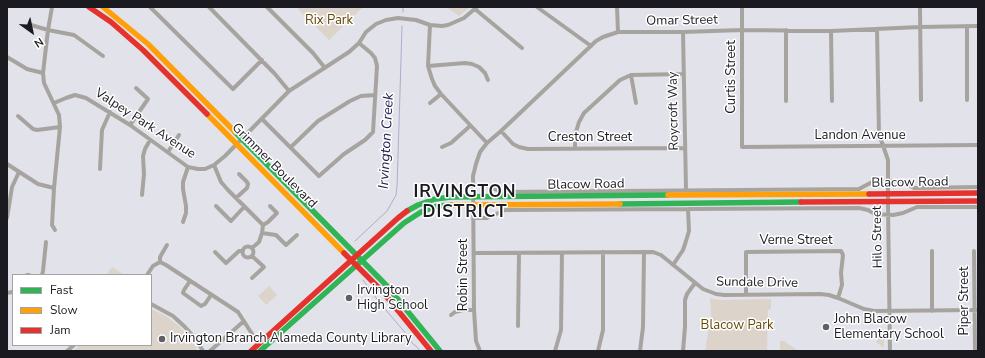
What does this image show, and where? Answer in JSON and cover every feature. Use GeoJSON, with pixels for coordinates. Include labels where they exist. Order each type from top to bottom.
{"type":"FeatureCollection","features":[{"type":"Feature","properties":{"kind":"main road","name":"Grimmer Boulevard"},"geometry":{"type":"LineString","coordinates":[[90,7],[112,22],[143,50],[237,144],[382,291],[431,351]]}},
{"type":"Feature","properties":{"kind":"main road","name":"Grimmer Boulevard"},"geometry":{"type":"LineString","coordinates":[[103,7],[148,44],[362,260],[387,286],[440,351]]}},
{"type":"Feature","properties":{"kind":"main road","name":"Blacow Road"},"geometry":{"type":"LineString","coordinates":[[251,351],[398,218],[407,211],[430,200],[443,198],[978,192]]}},
{"type":"Feature","properties":{"kind":"main road","name":"Blacow Road"},"geometry":{"type":"LineString","coordinates":[[260,351],[404,223],[417,214],[431,208],[444,205],[978,201]]}},
{"type":"Feature","properties":{"kind":"street"},"geometry":{"type":"LineString","coordinates":[[52,7],[43,73],[44,83],[59,115],[60,127],[52,225],[55,230]]}},
{"type":"Feature","properties":{"kind":"street"},"geometry":{"type":"LineString","coordinates":[[150,7],[234,89],[262,60]]}},
{"type":"Feature","properties":{"kind":"street"},"geometry":{"type":"LineString","coordinates":[[209,7],[262,60],[289,91]]}},
{"type":"Feature","properties":{"kind":"street"},"geometry":{"type":"LineString","coordinates":[[538,7],[591,46]]}},
{"type":"Feature","properties":{"kind":"street"},"geometry":{"type":"LineString","coordinates":[[617,7],[618,32]]}},
{"type":"Feature","properties":{"kind":"street","name":"Curtis Street"},"geometry":{"type":"LineString","coordinates":[[742,7],[742,146]]}},
{"type":"Feature","properties":{"kind":"street"},"geometry":{"type":"LineString","coordinates":[[920,7],[921,100]]}},
{"type":"Feature","properties":{"kind":"street"},"geometry":{"type":"LineString","coordinates":[[269,8],[313,53],[325,68]]}},
{"type":"Feature","properties":{"kind":"street"},"geometry":{"type":"LineString","coordinates":[[263,226],[221,182],[214,166],[289,91],[349,52],[359,43],[366,32],[376,24],[386,20],[398,18],[416,20],[430,25],[442,26],[454,23],[464,18],[476,8],[522,48]]}},
{"type":"Feature","properties":{"kind":"street"},"geometry":{"type":"LineString","coordinates":[[31,25],[74,35],[103,56]]}},
{"type":"Feature","properties":{"kind":"street"},"geometry":{"type":"LineString","coordinates":[[430,25],[428,66],[435,86],[486,143]]}},
{"type":"Feature","properties":{"kind":"street"},"geometry":{"type":"LineString","coordinates":[[967,26],[968,100]]}},
{"type":"Feature","properties":{"kind":"street","name":"Omar Street"},"geometry":{"type":"LineString","coordinates":[[474,198],[473,176],[480,152],[486,143],[501,131],[591,46],[603,37],[618,32],[742,30],[831,31],[978,26]]}},
{"type":"Feature","properties":{"kind":"street","name":"Hilo Street"},"geometry":{"type":"LineString","coordinates":[[877,29],[878,124],[879,134],[888,160],[890,351]]}},
{"type":"Feature","properties":{"kind":"street"},"geometry":{"type":"LineString","coordinates":[[786,30],[786,101]]}},
{"type":"Feature","properties":{"kind":"street"},"geometry":{"type":"LineString","coordinates":[[831,31],[832,101]]}},
{"type":"Feature","properties":{"kind":"street","name":"Roycroft Way"},"geometry":{"type":"LineString","coordinates":[[684,32],[686,190]]}},
{"type":"Feature","properties":{"kind":"street"},"geometry":{"type":"LineString","coordinates":[[262,119],[319,176],[344,154],[365,140],[373,132],[377,66],[375,58],[359,43]]}},
{"type":"Feature","properties":{"kind":"street"},"geometry":{"type":"LineString","coordinates":[[7,57],[26,69],[43,73]]}},
{"type":"Feature","properties":{"kind":"street"},"geometry":{"type":"LineString","coordinates":[[428,66],[465,63],[472,64],[479,67],[485,73],[488,80]]}},
{"type":"Feature","properties":{"kind":"street"},"geometry":{"type":"LineString","coordinates":[[575,148],[575,135],[579,122],[584,113],[620,80],[631,75],[684,74]]}},
{"type":"Feature","properties":{"kind":"street"},"geometry":{"type":"LineString","coordinates":[[631,75],[636,103]]}},
{"type":"Feature","properties":{"kind":"street"},"geometry":{"type":"LineString","coordinates":[[130,125],[148,99],[136,88]]}},
{"type":"Feature","properties":{"kind":"street"},"geometry":{"type":"LineString","coordinates":[[430,103],[441,94]]}},
{"type":"Feature","properties":{"kind":"street","name":"Valpey Park Avenue"},"geometry":{"type":"LineString","coordinates":[[54,104],[75,95],[86,98],[130,125],[188,166],[198,169],[205,169],[214,166]]}},
{"type":"Feature","properties":{"kind":"street"},"geometry":{"type":"LineString","coordinates":[[291,147],[318,121],[350,101],[361,96],[375,95]]}},
{"type":"Feature","properties":{"kind":"street"},"geometry":{"type":"LineString","coordinates":[[100,169],[102,130],[110,112]]}},
{"type":"Feature","properties":{"kind":"street"},"geometry":{"type":"LineString","coordinates":[[18,116],[33,129],[37,130],[60,127]]}},
{"type":"Feature","properties":{"kind":"street"},"geometry":{"type":"LineString","coordinates":[[442,147],[452,143],[470,126]]}},
{"type":"Feature","properties":{"kind":"street","name":"Creston Street"},"geometry":{"type":"LineString","coordinates":[[501,131],[513,144],[528,149],[685,148]]}},
{"type":"Feature","properties":{"kind":"street"},"geometry":{"type":"LineString","coordinates":[[168,152],[179,135]]}},
{"type":"Feature","properties":{"kind":"street"},"geometry":{"type":"LineString","coordinates":[[142,195],[144,174],[143,156],[150,140]]}},
{"type":"Feature","properties":{"kind":"street","name":"Landon Avenue"},"geometry":{"type":"LineString","coordinates":[[742,146],[978,145]]}},
{"type":"Feature","properties":{"kind":"street"},"geometry":{"type":"LineString","coordinates":[[7,164],[38,184],[54,188]]}},
{"type":"Feature","properties":{"kind":"street"},"geometry":{"type":"LineString","coordinates":[[183,222],[186,213],[183,182],[188,166]]}},
{"type":"Feature","properties":{"kind":"street"},"geometry":{"type":"LineString","coordinates":[[7,218],[12,187],[19,172]]}},
{"type":"Feature","properties":{"kind":"street"},"geometry":{"type":"LineString","coordinates":[[236,198],[247,188],[248,184],[239,174]]}},
{"type":"Feature","properties":{"kind":"street","name":"Blacow Road"},"geometry":{"type":"LineString","coordinates":[[474,185],[485,185],[502,192],[858,189],[874,181],[901,181],[914,188],[978,187]]}},
{"type":"Feature","properties":{"kind":"street","name":"Robin Street"},"geometry":{"type":"LineString","coordinates":[[474,198],[474,310],[476,341],[480,351]]}},
{"type":"Feature","properties":{"kind":"street"},"geometry":{"type":"LineString","coordinates":[[216,206],[231,221],[244,207]]}},
{"type":"Feature","properties":{"kind":"street"},"geometry":{"type":"LineString","coordinates":[[252,248],[259,242],[263,226],[277,214],[270,206]]}},
{"type":"Feature","properties":{"kind":"street","name":"Blacow Road"},"geometry":{"type":"LineString","coordinates":[[474,218],[486,218],[505,210],[859,208],[868,210],[875,214],[888,215],[899,214],[917,207],[978,207]]}},
{"type":"Feature","properties":{"kind":"street"},"geometry":{"type":"LineString","coordinates":[[673,265],[683,250],[686,241],[688,230],[688,209]]}},
{"type":"Feature","properties":{"kind":"street"},"geometry":{"type":"LineString","coordinates":[[262,234],[276,235],[286,245],[297,235]]}},
{"type":"Feature","properties":{"kind":"street"},"geometry":{"type":"LineString","coordinates":[[42,274],[46,242]]}},
{"type":"Feature","properties":{"kind":"street"},"geometry":{"type":"LineString","coordinates":[[160,262],[160,256],[167,245]]}},
{"type":"Feature","properties":{"kind":"street"},"geometry":{"type":"LineString","coordinates":[[215,252],[226,263],[239,252],[243,251],[247,246],[252,248]]}},
{"type":"Feature","properties":{"kind":"street"},"geometry":{"type":"LineString","coordinates":[[252,248],[254,253],[252,256]]}},
{"type":"Feature","properties":{"kind":"street"},"geometry":{"type":"LineString","coordinates":[[243,251],[245,256],[252,256],[264,267],[252,278]]}},
{"type":"Feature","properties":{"kind":"street","name":"Verne Street"},"geometry":{"type":"LineString","coordinates":[[746,295],[746,252],[840,251],[843,255],[841,273],[842,284],[838,298]]}},
{"type":"Feature","properties":{"kind":"street","name":"Piper Street"},"geometry":{"type":"LineString","coordinates":[[974,251],[977,310],[975,351]]}},
{"type":"Feature","properties":{"kind":"street"},"geometry":{"type":"LineString","coordinates":[[555,351],[561,330],[562,252]]}},
{"type":"Feature","properties":{"kind":"street"},"geometry":{"type":"LineString","coordinates":[[598,351],[603,330],[603,252]]}},
{"type":"Feature","properties":{"kind":"street"},"geometry":{"type":"LineString","coordinates":[[640,351],[643,327],[644,252]]}},
{"type":"Feature","properties":{"kind":"street","name":"Sundale Drive"},"geometry":{"type":"LineString","coordinates":[[474,253],[653,252],[661,255],[703,289],[716,294],[820,294],[829,295],[864,309],[874,311],[977,310]]}},
{"type":"Feature","properties":{"kind":"street"},"geometry":{"type":"LineString","coordinates":[[932,252],[932,311]]}},
{"type":"Feature","properties":{"kind":"street"},"geometry":{"type":"LineString","coordinates":[[518,326],[519,253]]}},
{"type":"Feature","properties":{"kind":"street"},"geometry":{"type":"LineString","coordinates":[[148,274],[153,266],[160,262]]}},
{"type":"Feature","properties":{"kind":"street"},"geometry":{"type":"LineString","coordinates":[[160,262],[238,312],[254,337]]}},
{"type":"Feature","properties":{"kind":"street"},"geometry":{"type":"LineString","coordinates":[[190,281],[183,293],[201,306],[205,304],[212,295]]}},
{"type":"Feature","properties":{"kind":"street"},"geometry":{"type":"LineString","coordinates":[[683,351],[685,300],[687,294],[695,283]]}},
{"type":"Feature","properties":{"kind":"street"},"geometry":{"type":"LineString","coordinates":[[152,305],[173,316],[186,327],[195,338],[202,351]]}},
{"type":"Feature","properties":{"kind":"street"},"geometry":{"type":"LineString","coordinates":[[451,315],[463,310],[474,310]]}},
{"type":"Feature","properties":{"kind":"street"},"geometry":{"type":"LineString","coordinates":[[210,351],[244,321]]}},
{"type":"Feature","properties":{"kind":"green space","name":"Rix Park"},"geometry":{"type":"Polygon","coordinates":[[[300,7],[365,7],[361,9],[329,40],[298,9],[300,7]]]}},
{"type":"Feature","properties":{"kind":"green space"},"geometry":{"type":"Polygon","coordinates":[[[446,7],[470,7],[459,16],[446,7]]]}},
{"type":"Feature","properties":{"kind":"green space"},"geometry":{"type":"Polygon","coordinates":[[[112,267],[123,274],[107,274],[112,267]]]}},
{"type":"Feature","properties":{"kind":"green space"},"geometry":{"type":"Polygon","coordinates":[[[269,286],[277,295],[266,305],[258,296],[269,286]]]}},
{"type":"Feature","properties":{"kind":"green space","name":"Blacow Park"},"geometry":{"type":"Polygon","coordinates":[[[710,298],[719,300],[771,299],[771,309],[768,310],[767,351],[705,351],[711,315],[710,298]]]}},
{"type":"Feature","properties":{"kind":"green space"},"geometry":{"type":"Polygon","coordinates":[[[152,309],[166,316],[180,327],[190,338],[197,351],[73,351],[79,346],[152,346],[152,309]]]}},
{"type":"Feature","properties":{"kind":"green space"},"geometry":{"type":"Polygon","coordinates":[[[880,335],[884,338],[884,348],[876,342],[880,335]]]}},
{"type":"Feature","properties":{"kind":"green space"},"geometry":{"type":"Polygon","coordinates":[[[780,341],[785,341],[799,351],[780,351],[780,341]]]}},
{"type":"Feature","properties":{"kind":"waterway","name":"Irvington Creek"},"geometry":{"type":"LineString","coordinates":[[403,7],[403,12]]}},
{"type":"Feature","properties":{"kind":"waterway","name":"Irvington Creek"},"geometry":{"type":"LineString","coordinates":[[355,241],[387,211],[396,195],[402,26]]}},
{"type":"Feature","properties":{"kind":"waterway","name":"Irvington Creek"},"geometry":{"type":"LineString","coordinates":[[363,280],[379,302],[420,351]]}},
{"type":"Feature","properties":{"kind":"traffic: fast"},"geometry":{"type":"LineString","coordinates":[[235,132],[387,286],[440,351]]}},
{"type":"Feature","properties":{"kind":"traffic: fast"},"geometry":{"type":"LineString","coordinates":[[407,211],[435,199],[451,197],[668,195]]}},
{"type":"Feature","properties":{"kind":"traffic: fast"},"geometry":{"type":"LineString","coordinates":[[620,204],[801,202]]}},
{"type":"Feature","properties":{"kind":"traffic: fast"},"geometry":{"type":"LineString","coordinates":[[260,351],[404,223],[421,212],[437,206],[453,205]]}},
{"type":"Feature","properties":{"kind":"traffic: slow"},"geometry":{"type":"LineString","coordinates":[[103,7],[148,44],[235,132]]}},
{"type":"Feature","properties":{"kind":"traffic: slow"},"geometry":{"type":"LineString","coordinates":[[207,114],[344,253]]}},
{"type":"Feature","properties":{"kind":"traffic: slow"},"geometry":{"type":"LineString","coordinates":[[668,195],[869,194]]}},
{"type":"Feature","properties":{"kind":"traffic: slow"},"geometry":{"type":"LineString","coordinates":[[453,205],[620,204]]}},
{"type":"Feature","properties":{"kind":"traffic: jam"},"geometry":{"type":"LineString","coordinates":[[89,7],[111,22],[143,50],[207,114]]}},
{"type":"Feature","properties":{"kind":"traffic: jam"},"geometry":{"type":"LineString","coordinates":[[869,194],[978,193]]}},
{"type":"Feature","properties":{"kind":"traffic: jam"},"geometry":{"type":"LineString","coordinates":[[801,202],[978,201]]}},
{"type":"Feature","properties":{"kind":"traffic: jam"},"geometry":{"type":"LineString","coordinates":[[251,351],[407,211]]}},
{"type":"Feature","properties":{"kind":"traffic: jam"},"geometry":{"type":"LineString","coordinates":[[344,253],[382,291],[431,351]]}},
{"type":"Feature","properties":{"kind":"place","name":"Irvington High School"},"geometry":{"type":"Point","coordinates":[349,298]}},
{"type":"Feature","properties":{"kind":"place","name":"John Blacow Elementary School"},"geometry":{"type":"Point","coordinates":[826,327]}},
{"type":"Feature","properties":{"kind":"place","name":"Irvington Branch Alameda County Library"},"geometry":{"type":"Point","coordinates":[162,339]}},
{"type":"Feature","properties":{"kind":"district","name":"IRVINGTON DISTRICT"},"geometry":{"type":"Point","coordinates":[465,203]}}]}
